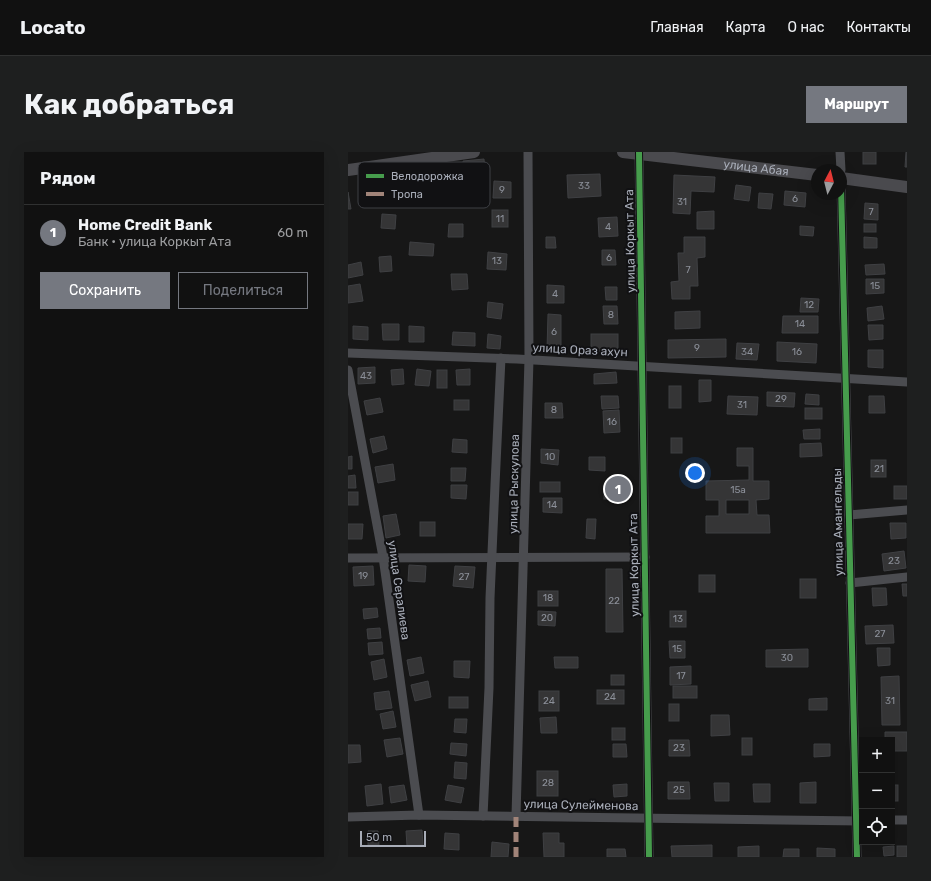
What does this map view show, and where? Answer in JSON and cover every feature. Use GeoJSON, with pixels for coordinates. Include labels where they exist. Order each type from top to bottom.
{"type":"FeatureCollection","features":[{"type":"Feature","properties":{"kind":"street"},"geometry":{"type":"LineString","coordinates":[[404,162],[474,152]]}},
{"type":"Feature","properties":{"kind":"street","name":"улица Рыскулова"},"geometry":{"type":"LineString","coordinates":[[516,816],[529,359],[528,152]]}},
{"type":"Feature","properties":{"kind":"street","name":"улица Абая"},"geometry":{"type":"LineString","coordinates":[[623,152],[811,174]]}},
{"type":"Feature","properties":{"kind":"street"},"geometry":{"type":"LineString","coordinates":[[840,152],[840,164]]}},
{"type":"Feature","properties":{"kind":"street","name":"улица Коркыт Ата"},"geometry":{"type":"LineString","coordinates":[[640,153],[649,857]]}},
{"type":"Feature","properties":{"kind":"street"},"geometry":{"type":"LineString","coordinates":[[348,170],[358,169]]}},
{"type":"Feature","properties":{"kind":"street"},"geometry":{"type":"LineString","coordinates":[[847,179],[907,187]]}},
{"type":"Feature","properties":{"kind":"street","name":"улица Амангельды"},"geometry":{"type":"LineString","coordinates":[[841,200],[850,583],[859,821],[857,857]]}},
{"type":"Feature","properties":{"kind":"street","name":"улица Ораз ахун"},"geometry":{"type":"LineString","coordinates":[[348,353],[529,359],[907,382]]}},
{"type":"Feature","properties":{"kind":"street"},"geometry":{"type":"LineString","coordinates":[[483,816],[501,358]]}},
{"type":"Feature","properties":{"kind":"street","name":"улица Сералиева"},"geometry":{"type":"LineString","coordinates":[[348,370],[383,557],[419,815]]}},
{"type":"Feature","properties":{"kind":"street"},"geometry":{"type":"LineString","coordinates":[[849,515],[907,510]]}},
{"type":"Feature","properties":{"kind":"street"},"geometry":{"type":"LineString","coordinates":[[348,558],[645,557]]}},
{"type":"Feature","properties":{"kind":"street"},"geometry":{"type":"LineString","coordinates":[[850,583],[907,577]]}},
{"type":"Feature","properties":{"kind":"street","name":"улица Сулейменова"},"geometry":{"type":"LineString","coordinates":[[348,817],[419,815],[859,821]]}},
{"type":"Feature","properties":{"kind":"street"},"geometry":{"type":"LineString","coordinates":[[895,820],[907,820]]}},
{"type":"Feature","properties":{"kind":"building"},"geometry":{"type":"Polygon","coordinates":[[[863,152],[876,152],[876,164],[863,164],[863,152]]]}},
{"type":"Feature","properties":{"kind":"building"},"geometry":{"type":"Polygon","coordinates":[[[906,152],[907,167],[905,167],[906,152]]]}},
{"type":"Feature","properties":{"kind":"building"},"geometry":{"type":"Polygon","coordinates":[[[484,159],[484,162],[463,162],[484,159]]]}},
{"type":"Feature","properties":{"kind":"building"},"geometry":{"type":"Polygon","coordinates":[[[600,174],[601,196],[568,198],[567,175],[600,174]]]}},
{"type":"Feature","properties":{"kind":"building"},"geometry":{"type":"Polygon","coordinates":[[[674,175],[715,177],[714,192],[691,191],[690,214],[673,213],[674,175]]]}},
{"type":"Feature","properties":{"kind":"building"},"geometry":{"type":"Polygon","coordinates":[[[494,181],[511,182],[511,198],[493,198],[494,181]]]}},
{"type":"Feature","properties":{"kind":"building"},"geometry":{"type":"Polygon","coordinates":[[[736,185],[751,187],[749,201],[734,199],[736,185]]]}},
{"type":"Feature","properties":{"kind":"building"},"geometry":{"type":"Polygon","coordinates":[[[785,191],[806,193],[805,207],[784,205],[785,191]]]}},
{"type":"Feature","properties":{"kind":"building"},"geometry":{"type":"Polygon","coordinates":[[[348,192],[351,209],[348,209],[348,192]]]}},
{"type":"Feature","properties":{"kind":"building"},"geometry":{"type":"Polygon","coordinates":[[[759,193],[773,194],[771,209],[758,208],[759,193]]]}},
{"type":"Feature","properties":{"kind":"building"},"geometry":{"type":"Polygon","coordinates":[[[865,203],[878,204],[878,220],[864,219],[865,203]]]}},
{"type":"Feature","properties":{"kind":"building"},"geometry":{"type":"Polygon","coordinates":[[[492,210],[508,210],[508,227],[492,227],[492,210]]]}},
{"type":"Feature","properties":{"kind":"building"},"geometry":{"type":"Polygon","coordinates":[[[714,211],[714,229],[697,229],[697,212],[714,211]]]}},
{"type":"Feature","properties":{"kind":"building"},"geometry":{"type":"Polygon","coordinates":[[[382,214],[396,215],[395,229],[381,228],[382,214]]]}},
{"type":"Feature","properties":{"kind":"building"},"geometry":{"type":"Polygon","coordinates":[[[617,217],[618,236],[599,237],[598,218],[617,217]]]}},
{"type":"Feature","properties":{"kind":"building"},"geometry":{"type":"Polygon","coordinates":[[[449,224],[463,224],[463,237],[448,237],[449,224]]]}},
{"type":"Feature","properties":{"kind":"building"},"geometry":{"type":"Polygon","coordinates":[[[864,224],[876,224],[876,232],[864,232],[864,224]]]}},
{"type":"Feature","properties":{"kind":"building"},"geometry":{"type":"Polygon","coordinates":[[[800,226],[814,227],[813,236],[800,235],[800,226]]]}},
{"type":"Feature","properties":{"kind":"building"},"geometry":{"type":"Polygon","coordinates":[[[546,237],[555,237],[556,248],[546,248],[546,237]]]}},
{"type":"Feature","properties":{"kind":"building"},"geometry":{"type":"Polygon","coordinates":[[[684,237],[705,237],[705,257],[697,258],[698,286],[690,286],[690,299],[672,299],[671,282],[679,281],[678,253],[684,253],[684,237]]]}},
{"type":"Feature","properties":{"kind":"building"},"geometry":{"type":"Polygon","coordinates":[[[864,237],[877,238],[877,248],[864,248],[864,237]]]}},
{"type":"Feature","properties":{"kind":"building"},"geometry":{"type":"Polygon","coordinates":[[[410,242],[434,244],[433,256],[409,255],[410,242]]]}},
{"type":"Feature","properties":{"kind":"building"},"geometry":{"type":"Polygon","coordinates":[[[602,250],[615,250],[616,265],[602,265],[602,250]]]}},
{"type":"Feature","properties":{"kind":"building"},"geometry":{"type":"Polygon","coordinates":[[[488,252],[507,254],[506,270],[487,269],[488,252]]]}},
{"type":"Feature","properties":{"kind":"building"},"geometry":{"type":"Polygon","coordinates":[[[391,256],[392,271],[380,272],[379,257],[391,256]]]}},
{"type":"Feature","properties":{"kind":"building"},"geometry":{"type":"Polygon","coordinates":[[[361,262],[363,275],[348,278],[348,265],[361,262]]]}},
{"type":"Feature","properties":{"kind":"building"},"geometry":{"type":"Polygon","coordinates":[[[884,264],[885,274],[866,275],[865,265],[884,264]]]}},
{"type":"Feature","properties":{"kind":"building"},"geometry":{"type":"Polygon","coordinates":[[[451,274],[467,274],[468,289],[452,290],[451,274]]]}},
{"type":"Feature","properties":{"kind":"building"},"geometry":{"type":"Polygon","coordinates":[[[866,279],[884,279],[884,293],[866,294],[866,279]]]}},
{"type":"Feature","properties":{"kind":"building"},"geometry":{"type":"Polygon","coordinates":[[[360,284],[363,301],[348,303],[348,286],[360,284]]]}},
{"type":"Feature","properties":{"kind":"building"},"geometry":{"type":"Polygon","coordinates":[[[547,285],[564,286],[564,303],[547,303],[547,285]]]}},
{"type":"Feature","properties":{"kind":"building"},"geometry":{"type":"Polygon","coordinates":[[[605,287],[617,287],[617,300],[606,300],[605,287]]]}},
{"type":"Feature","properties":{"kind":"building"},"geometry":{"type":"Polygon","coordinates":[[[801,298],[819,299],[818,312],[800,312],[801,298]]]}},
{"type":"Feature","properties":{"kind":"building"},"geometry":{"type":"Polygon","coordinates":[[[488,302],[503,304],[501,319],[487,317],[488,302]]]}},
{"type":"Feature","properties":{"kind":"building"},"geometry":{"type":"Polygon","coordinates":[[[603,306],[617,306],[618,324],[604,324],[603,306]]]}},
{"type":"Feature","properties":{"kind":"building"},"geometry":{"type":"Polygon","coordinates":[[[882,306],[884,319],[868,321],[867,308],[882,306]]]}},
{"type":"Feature","properties":{"kind":"building"},"geometry":{"type":"Polygon","coordinates":[[[700,311],[700,328],[675,329],[675,312],[700,311]]]}},
{"type":"Feature","properties":{"kind":"building"},"geometry":{"type":"Polygon","coordinates":[[[548,314],[561,315],[561,350],[547,350],[548,314]]]}},
{"type":"Feature","properties":{"kind":"building"},"geometry":{"type":"Polygon","coordinates":[[[783,316],[818,316],[818,333],[782,333],[783,316]]]}},
{"type":"Feature","properties":{"kind":"building"},"geometry":{"type":"Polygon","coordinates":[[[382,324],[399,324],[399,340],[383,340],[382,324]]]}},
{"type":"Feature","properties":{"kind":"building"},"geometry":{"type":"Polygon","coordinates":[[[868,325],[883,325],[883,339],[869,340],[868,325]]]}},
{"type":"Feature","properties":{"kind":"building"},"geometry":{"type":"Polygon","coordinates":[[[353,326],[368,327],[368,340],[353,339],[353,326]]]}},
{"type":"Feature","properties":{"kind":"building"},"geometry":{"type":"Polygon","coordinates":[[[409,326],[424,327],[424,342],[409,342],[409,326]]]}},
{"type":"Feature","properties":{"kind":"building"},"geometry":{"type":"Polygon","coordinates":[[[453,332],[475,333],[475,346],[452,345],[453,332]]]}},
{"type":"Feature","properties":{"kind":"building"},"geometry":{"type":"Polygon","coordinates":[[[488,334],[501,336],[500,349],[487,348],[488,334]]]}},
{"type":"Feature","properties":{"kind":"building"},"geometry":{"type":"Polygon","coordinates":[[[591,334],[618,334],[618,351],[591,351],[591,334]]]}},
{"type":"Feature","properties":{"kind":"building"},"geometry":{"type":"Polygon","coordinates":[[[726,339],[726,357],[668,358],[668,340],[726,339]]]}},
{"type":"Feature","properties":{"kind":"building"},"geometry":{"type":"Polygon","coordinates":[[[777,342],[817,344],[816,363],[777,361],[777,342]]]}},
{"type":"Feature","properties":{"kind":"building"},"geometry":{"type":"Polygon","coordinates":[[[737,343],[759,344],[757,360],[736,359],[737,343]]]}},
{"type":"Feature","properties":{"kind":"building"},"geometry":{"type":"Polygon","coordinates":[[[868,350],[883,350],[883,368],[868,367],[868,350]]]}},
{"type":"Feature","properties":{"kind":"building"},"geometry":{"type":"Polygon","coordinates":[[[375,367],[375,383],[358,384],[358,368],[375,367]]]}},
{"type":"Feature","properties":{"kind":"building"},"geometry":{"type":"Polygon","coordinates":[[[403,369],[404,384],[392,385],[391,370],[403,369]]]}},
{"type":"Feature","properties":{"kind":"building"},"geometry":{"type":"Polygon","coordinates":[[[417,369],[431,371],[429,386],[415,385],[417,369]]]}},
{"type":"Feature","properties":{"kind":"building"},"geometry":{"type":"Polygon","coordinates":[[[470,369],[470,385],[457,385],[456,370],[470,369]]]}},
{"type":"Feature","properties":{"kind":"building"},"geometry":{"type":"Polygon","coordinates":[[[437,370],[447,370],[447,388],[437,388],[437,370]]]}},
{"type":"Feature","properties":{"kind":"building"},"geometry":{"type":"Polygon","coordinates":[[[616,372],[617,383],[594,384],[594,374],[616,372]]]}},
{"type":"Feature","properties":{"kind":"building"},"geometry":{"type":"Polygon","coordinates":[[[699,380],[711,380],[711,401],[699,402],[699,380]]]}},
{"type":"Feature","properties":{"kind":"building"},"geometry":{"type":"Polygon","coordinates":[[[669,386],[681,386],[681,408],[669,408],[669,386]]]}},
{"type":"Feature","properties":{"kind":"building"},"geometry":{"type":"Polygon","coordinates":[[[767,392],[795,393],[794,407],[767,406],[767,392]]]}},
{"type":"Feature","properties":{"kind":"building"},"geometry":{"type":"Polygon","coordinates":[[[806,394],[819,395],[819,405],[805,404],[806,394]]]}},
{"type":"Feature","properties":{"kind":"building"},"geometry":{"type":"Polygon","coordinates":[[[601,396],[618,396],[619,408],[602,409],[601,396]]]}},
{"type":"Feature","properties":{"kind":"building"},"geometry":{"type":"Polygon","coordinates":[[[728,396],[758,397],[757,415],[727,414],[728,396]]]}},
{"type":"Feature","properties":{"kind":"building"},"geometry":{"type":"Polygon","coordinates":[[[869,396],[884,396],[885,413],[869,413],[869,396]]]}},
{"type":"Feature","properties":{"kind":"building"},"geometry":{"type":"Polygon","coordinates":[[[380,398],[383,412],[367,415],[364,401],[380,398]]]}},
{"type":"Feature","properties":{"kind":"building"},"geometry":{"type":"Polygon","coordinates":[[[454,400],[469,400],[469,410],[454,410],[454,400]]]}},
{"type":"Feature","properties":{"kind":"building"},"geometry":{"type":"Polygon","coordinates":[[[545,403],[562,403],[563,418],[545,418],[545,403]]]}},
{"type":"Feature","properties":{"kind":"building"},"geometry":{"type":"Polygon","coordinates":[[[805,408],[822,408],[822,419],[805,419],[805,408]]]}},
{"type":"Feature","properties":{"kind":"building"},"geometry":{"type":"Polygon","coordinates":[[[619,410],[620,432],[604,433],[603,411],[619,410]]]}},
{"type":"Feature","properties":{"kind":"building"},"geometry":{"type":"Polygon","coordinates":[[[820,429],[820,439],[804,439],[803,430],[820,429]]]}},
{"type":"Feature","properties":{"kind":"building"},"geometry":{"type":"Polygon","coordinates":[[[384,436],[387,449],[373,453],[370,439],[384,436]]]}},
{"type":"Feature","properties":{"kind":"building"},"geometry":{"type":"Polygon","coordinates":[[[671,438],[682,438],[682,453],[671,453],[671,438]]]}},
{"type":"Feature","properties":{"kind":"building"},"geometry":{"type":"Polygon","coordinates":[[[453,439],[467,440],[467,453],[452,452],[453,439]]]}},
{"type":"Feature","properties":{"kind":"building"},"geometry":{"type":"Polygon","coordinates":[[[821,443],[822,456],[800,457],[800,444],[821,443]]]}},
{"type":"Feature","properties":{"kind":"building"},"geometry":{"type":"Polygon","coordinates":[[[737,448],[753,448],[753,481],[769,481],[769,499],[756,500],[757,515],[769,515],[770,533],[706,533],[706,516],[719,516],[719,500],[706,500],[706,481],[749,480],[749,466],[737,466],[737,448]],[[726,500],[726,514],[749,514],[749,500],[726,500]]]}},
{"type":"Feature","properties":{"kind":"building"},"geometry":{"type":"Polygon","coordinates":[[[541,449],[559,450],[558,465],[541,463],[541,449]]]}},
{"type":"Feature","properties":{"kind":"building"},"geometry":{"type":"Polygon","coordinates":[[[352,456],[352,469],[348,469],[348,457],[352,456]]]}},
{"type":"Feature","properties":{"kind":"building"},"geometry":{"type":"Polygon","coordinates":[[[589,457],[605,457],[605,471],[589,470],[589,457]]]}},
{"type":"Feature","properties":{"kind":"building"},"geometry":{"type":"Polygon","coordinates":[[[871,460],[886,460],[886,477],[871,477],[871,460]]]}},
{"type":"Feature","properties":{"kind":"building"},"geometry":{"type":"Polygon","coordinates":[[[393,464],[395,480],[378,483],[375,467],[393,464]]]}},
{"type":"Feature","properties":{"kind":"building"},"geometry":{"type":"Polygon","coordinates":[[[451,468],[466,468],[465,481],[451,481],[451,468]]]}},
{"type":"Feature","properties":{"kind":"building"},"geometry":{"type":"Polygon","coordinates":[[[355,475],[356,488],[348,488],[348,476],[355,475]]]}},
{"type":"Feature","properties":{"kind":"building"},"geometry":{"type":"Polygon","coordinates":[[[540,482],[560,482],[560,492],[540,492],[540,482]]]}},
{"type":"Feature","properties":{"kind":"building"},"geometry":{"type":"Polygon","coordinates":[[[604,484],[621,484],[621,499],[604,499],[604,484]]]}},
{"type":"Feature","properties":{"kind":"building"},"geometry":{"type":"Polygon","coordinates":[[[451,485],[467,485],[466,499],[451,498],[451,485]]]}},
{"type":"Feature","properties":{"kind":"building"},"geometry":{"type":"Polygon","coordinates":[[[894,486],[907,486],[907,499],[894,499],[894,486]]]}},
{"type":"Feature","properties":{"kind":"building"},"geometry":{"type":"Polygon","coordinates":[[[348,492],[358,492],[358,505],[348,505],[348,492]]]}},
{"type":"Feature","properties":{"kind":"building"},"geometry":{"type":"Polygon","coordinates":[[[543,498],[562,498],[562,513],[543,512],[543,498]]]}},
{"type":"Feature","properties":{"kind":"building"},"geometry":{"type":"Polygon","coordinates":[[[396,514],[400,535],[386,538],[383,516],[396,514]]]}},
{"type":"Feature","properties":{"kind":"building"},"geometry":{"type":"Polygon","coordinates":[[[587,519],[596,519],[595,539],[586,538],[587,519]]]}},
{"type":"Feature","properties":{"kind":"building"},"geometry":{"type":"Polygon","coordinates":[[[420,522],[435,522],[435,536],[420,536],[420,522]]]}},
{"type":"Feature","properties":{"kind":"building"},"geometry":{"type":"Polygon","coordinates":[[[890,523],[906,523],[906,538],[891,539],[890,523]]]}},
{"type":"Feature","properties":{"kind":"building"},"geometry":{"type":"Polygon","coordinates":[[[348,524],[363,524],[362,539],[348,539],[348,524]]]}},
{"type":"Feature","properties":{"kind":"building"},"geometry":{"type":"Polygon","coordinates":[[[904,551],[906,568],[884,571],[882,554],[904,551]]]}},
{"type":"Feature","properties":{"kind":"building"},"geometry":{"type":"Polygon","coordinates":[[[409,565],[426,566],[425,582],[408,581],[409,565]]]}},
{"type":"Feature","properties":{"kind":"building"},"geometry":{"type":"Polygon","coordinates":[[[373,566],[374,585],[354,586],[353,567],[373,566]]]}},
{"type":"Feature","properties":{"kind":"building"},"geometry":{"type":"Polygon","coordinates":[[[455,566],[475,567],[473,588],[453,586],[455,566]]]}},
{"type":"Feature","properties":{"kind":"building"},"geometry":{"type":"Polygon","coordinates":[[[606,569],[622,569],[623,632],[606,632],[606,569]]]}},
{"type":"Feature","properties":{"kind":"building"},"geometry":{"type":"Polygon","coordinates":[[[699,575],[715,575],[715,592],[699,592],[699,575]]]}},
{"type":"Feature","properties":{"kind":"building"},"geometry":{"type":"Polygon","coordinates":[[[800,579],[816,579],[816,598],[800,598],[800,579]]]}},
{"type":"Feature","properties":{"kind":"building"},"geometry":{"type":"Polygon","coordinates":[[[902,584],[907,584],[907,596],[903,596],[902,584]]]}},
{"type":"Feature","properties":{"kind":"building"},"geometry":{"type":"Polygon","coordinates":[[[872,588],[886,588],[887,605],[873,606],[872,588]]]}},
{"type":"Feature","properties":{"kind":"building"},"geometry":{"type":"Polygon","coordinates":[[[538,591],[558,591],[558,606],[538,606],[538,591]]]}},
{"type":"Feature","properties":{"kind":"building"},"geometry":{"type":"Polygon","coordinates":[[[377,608],[378,617],[364,619],[363,609],[377,608]]]}},
{"type":"Feature","properties":{"kind":"building"},"geometry":{"type":"Polygon","coordinates":[[[538,611],[556,612],[555,626],[538,625],[538,611]]]}},
{"type":"Feature","properties":{"kind":"building"},"geometry":{"type":"Polygon","coordinates":[[[670,611],[686,611],[686,627],[670,627],[670,611]]]}},
{"type":"Feature","properties":{"kind":"building"},"geometry":{"type":"Polygon","coordinates":[[[893,625],[894,643],[866,644],[865,626],[893,625]]]}},
{"type":"Feature","properties":{"kind":"building"},"geometry":{"type":"Polygon","coordinates":[[[380,628],[381,638],[368,639],[367,629],[380,628]]]}},
{"type":"Feature","properties":{"kind":"building"},"geometry":{"type":"Polygon","coordinates":[[[669,641],[685,641],[685,658],[670,658],[669,641]]]}},
{"type":"Feature","properties":{"kind":"building"},"geometry":{"type":"Polygon","coordinates":[[[382,642],[383,654],[369,655],[368,643],[382,642]]]}},
{"type":"Feature","properties":{"kind":"building"},"geometry":{"type":"Polygon","coordinates":[[[877,648],[890,648],[890,665],[878,666],[877,648]]]}},
{"type":"Feature","properties":{"kind":"building"},"geometry":{"type":"Polygon","coordinates":[[[808,649],[808,667],[766,667],[766,650],[808,649]]]}},
{"type":"Feature","properties":{"kind":"building"},"geometry":{"type":"Polygon","coordinates":[[[421,657],[424,673],[410,676],[407,660],[421,657]]]}},
{"type":"Feature","properties":{"kind":"building"},"geometry":{"type":"Polygon","coordinates":[[[554,657],[578,657],[578,668],[555,668],[554,657]]]}},
{"type":"Feature","properties":{"kind":"building"},"geometry":{"type":"Polygon","coordinates":[[[384,659],[387,677],[374,680],[371,662],[384,659]]]}},
{"type":"Feature","properties":{"kind":"building"},"geometry":{"type":"Polygon","coordinates":[[[454,661],[470,661],[469,678],[454,677],[454,661]]]}},
{"type":"Feature","properties":{"kind":"building"},"geometry":{"type":"Polygon","coordinates":[[[691,666],[691,684],[670,685],[670,667],[691,666]]]}},
{"type":"Feature","properties":{"kind":"building"},"geometry":{"type":"Polygon","coordinates":[[[611,675],[624,675],[624,685],[611,685],[611,675]]]}},
{"type":"Feature","properties":{"kind":"building"},"geometry":{"type":"Polygon","coordinates":[[[899,676],[900,725],[882,725],[881,677],[899,676]]]}},
{"type":"Feature","properties":{"kind":"building"},"geometry":{"type":"Polygon","coordinates":[[[428,681],[431,697],[415,701],[411,685],[428,681]]]}},
{"type":"Feature","properties":{"kind":"building"},"geometry":{"type":"Polygon","coordinates":[[[673,686],[697,686],[697,698],[673,698],[673,686]]]}},
{"type":"Feature","properties":{"kind":"building"},"geometry":{"type":"Polygon","coordinates":[[[597,690],[624,690],[624,704],[597,704],[597,690]]]}},
{"type":"Feature","properties":{"kind":"building"},"geometry":{"type":"Polygon","coordinates":[[[389,691],[392,708],[376,710],[374,693],[389,691]]]}},
{"type":"Feature","properties":{"kind":"building"},"geometry":{"type":"Polygon","coordinates":[[[539,691],[559,691],[559,711],[539,711],[539,691]]]}},
{"type":"Feature","properties":{"kind":"building"},"geometry":{"type":"Polygon","coordinates":[[[449,697],[468,697],[468,708],[449,708],[449,697]]]}},
{"type":"Feature","properties":{"kind":"building"},"geometry":{"type":"Polygon","coordinates":[[[827,698],[827,710],[809,710],[809,699],[827,698]]]}},
{"type":"Feature","properties":{"kind":"building"},"geometry":{"type":"Polygon","coordinates":[[[669,704],[679,704],[679,721],[669,721],[669,704]]]}},
{"type":"Feature","properties":{"kind":"building"},"geometry":{"type":"Polygon","coordinates":[[[393,711],[396,727],[383,729],[380,714],[393,711]]]}},
{"type":"Feature","properties":{"kind":"building"},"geometry":{"type":"Polygon","coordinates":[[[711,715],[729,715],[730,735],[711,736],[711,715]]]}},
{"type":"Feature","properties":{"kind":"building"},"geometry":{"type":"Polygon","coordinates":[[[556,717],[557,733],[541,733],[540,718],[556,717]]]}},
{"type":"Feature","properties":{"kind":"building"},"geometry":{"type":"Polygon","coordinates":[[[455,719],[467,719],[466,733],[454,732],[455,719]]]}},
{"type":"Feature","properties":{"kind":"building"},"geometry":{"type":"Polygon","coordinates":[[[612,728],[625,728],[625,740],[612,740],[612,728]]]}},
{"type":"Feature","properties":{"kind":"building"},"geometry":{"type":"Polygon","coordinates":[[[885,732],[907,732],[907,751],[895,751],[895,737],[885,737],[885,732]]]}},
{"type":"Feature","properties":{"kind":"building"},"geometry":{"type":"Polygon","coordinates":[[[400,738],[403,754],[387,757],[384,740],[400,738]]]}},
{"type":"Feature","properties":{"kind":"building"},"geometry":{"type":"Polygon","coordinates":[[[742,738],[752,738],[752,755],[742,755],[742,738]]]}},
{"type":"Feature","properties":{"kind":"building"},"geometry":{"type":"Polygon","coordinates":[[[669,740],[689,740],[690,756],[669,756],[669,740]]]}},
{"type":"Feature","properties":{"kind":"building"},"geometry":{"type":"Polygon","coordinates":[[[451,743],[467,744],[466,756],[450,754],[451,743]]]}},
{"type":"Feature","properties":{"kind":"building"},"geometry":{"type":"Polygon","coordinates":[[[613,744],[626,744],[627,757],[613,757],[613,744]]]}},
{"type":"Feature","properties":{"kind":"building"},"geometry":{"type":"Polygon","coordinates":[[[814,744],[830,744],[830,756],[814,757],[814,744]]]}},
{"type":"Feature","properties":{"kind":"building"},"geometry":{"type":"Polygon","coordinates":[[[348,745],[360,745],[361,762],[348,763],[348,745]]]}},
{"type":"Feature","properties":{"kind":"building"},"geometry":{"type":"Polygon","coordinates":[[[455,762],[467,763],[466,779],[454,778],[455,762]]]}},
{"type":"Feature","properties":{"kind":"building"},"geometry":{"type":"Polygon","coordinates":[[[537,771],[558,771],[558,796],[537,796],[537,771]]]}},
{"type":"Feature","properties":{"kind":"building"},"geometry":{"type":"Polygon","coordinates":[[[668,782],[689,782],[690,799],[668,799],[668,782]]]}},
{"type":"Feature","properties":{"kind":"building"},"geometry":{"type":"Polygon","coordinates":[[[816,782],[816,803],[800,803],[800,783],[816,782]]]}},
{"type":"Feature","properties":{"kind":"building"},"geometry":{"type":"Polygon","coordinates":[[[714,783],[729,783],[729,801],[715,801],[714,783]]]}},
{"type":"Feature","properties":{"kind":"building"},"geometry":{"type":"Polygon","coordinates":[[[381,784],[383,804],[367,806],[365,786],[381,784]]]}},
{"type":"Feature","properties":{"kind":"building"},"geometry":{"type":"Polygon","coordinates":[[[627,784],[627,796],[614,797],[613,785],[627,784]]]}},
{"type":"Feature","properties":{"kind":"building"},"geometry":{"type":"Polygon","coordinates":[[[753,784],[770,784],[770,802],[754,802],[753,784]]]}},
{"type":"Feature","properties":{"kind":"building"},"geometry":{"type":"Polygon","coordinates":[[[404,785],[407,800],[391,803],[389,787],[404,785]]]}},
{"type":"Feature","properties":{"kind":"building"},"geometry":{"type":"Polygon","coordinates":[[[448,785],[464,788],[461,803],[445,800],[448,785]]]}},
{"type":"Feature","properties":{"kind":"building"},"geometry":{"type":"Polygon","coordinates":[[[895,785],[898,785],[898,801],[895,801],[895,785]]]}},
{"type":"Feature","properties":{"kind":"building"},"geometry":{"type":"Polygon","coordinates":[[[422,830],[423,845],[407,846],[406,831],[422,830]]]}},
{"type":"Feature","properties":{"kind":"building"},"geometry":{"type":"Polygon","coordinates":[[[368,831],[378,831],[379,845],[368,845],[368,831]]]}},
{"type":"Feature","properties":{"kind":"building"},"geometry":{"type":"Polygon","coordinates":[[[445,833],[459,834],[459,850],[444,849],[445,833]]]}},
{"type":"Feature","properties":{"kind":"building"},"geometry":{"type":"Polygon","coordinates":[[[543,833],[559,833],[559,843],[564,843],[564,857],[544,857],[543,833]]]}},
{"type":"Feature","properties":{"kind":"building"},"geometry":{"type":"Polygon","coordinates":[[[492,842],[509,844],[508,857],[491,857],[492,842]]]}},
{"type":"Feature","properties":{"kind":"building"},"geometry":{"type":"Polygon","coordinates":[[[712,845],[712,857],[672,857],[671,846],[712,845]]]}},
{"type":"Feature","properties":{"kind":"building"},"geometry":{"type":"Polygon","coordinates":[[[759,846],[759,857],[738,857],[738,847],[759,846]]]}},
{"type":"Feature","properties":{"kind":"building"},"geometry":{"type":"Polygon","coordinates":[[[894,846],[894,855],[884,856],[883,847],[894,846]]]}},
{"type":"Feature","properties":{"kind":"building"},"geometry":{"type":"Polygon","coordinates":[[[897,846],[907,846],[907,857],[897,857],[897,846]]]}},
{"type":"Feature","properties":{"kind":"building"},"geometry":{"type":"Polygon","coordinates":[[[817,848],[835,849],[835,857],[817,857],[817,848]]]}},
{"type":"Feature","properties":{"kind":"building"},"geometry":{"type":"Polygon","coordinates":[[[607,849],[625,849],[626,857],[607,857],[607,849]]]}},
{"type":"Feature","properties":{"kind":"building"},"geometry":{"type":"Polygon","coordinates":[[[784,849],[799,849],[799,857],[783,857],[784,849]]]}},
{"type":"Feature","properties":{"kind":"marked path"},"geometry":{"type":"LineString","coordinates":[[516,816],[516,857]]}},
{"type":"Feature","properties":{"kind":"cycle path"},"geometry":{"type":"LineString","coordinates":[[639,152],[649,857]]}},
{"type":"Feature","properties":{"kind":"cycle path"},"geometry":{"type":"LineString","coordinates":[[841,200],[857,857]]}},
{"type":"Feature","properties":{"kind":"place","name":"Home Credit Bank"},"geometry":{"type":"Point","coordinates":[618,489]}}]}
